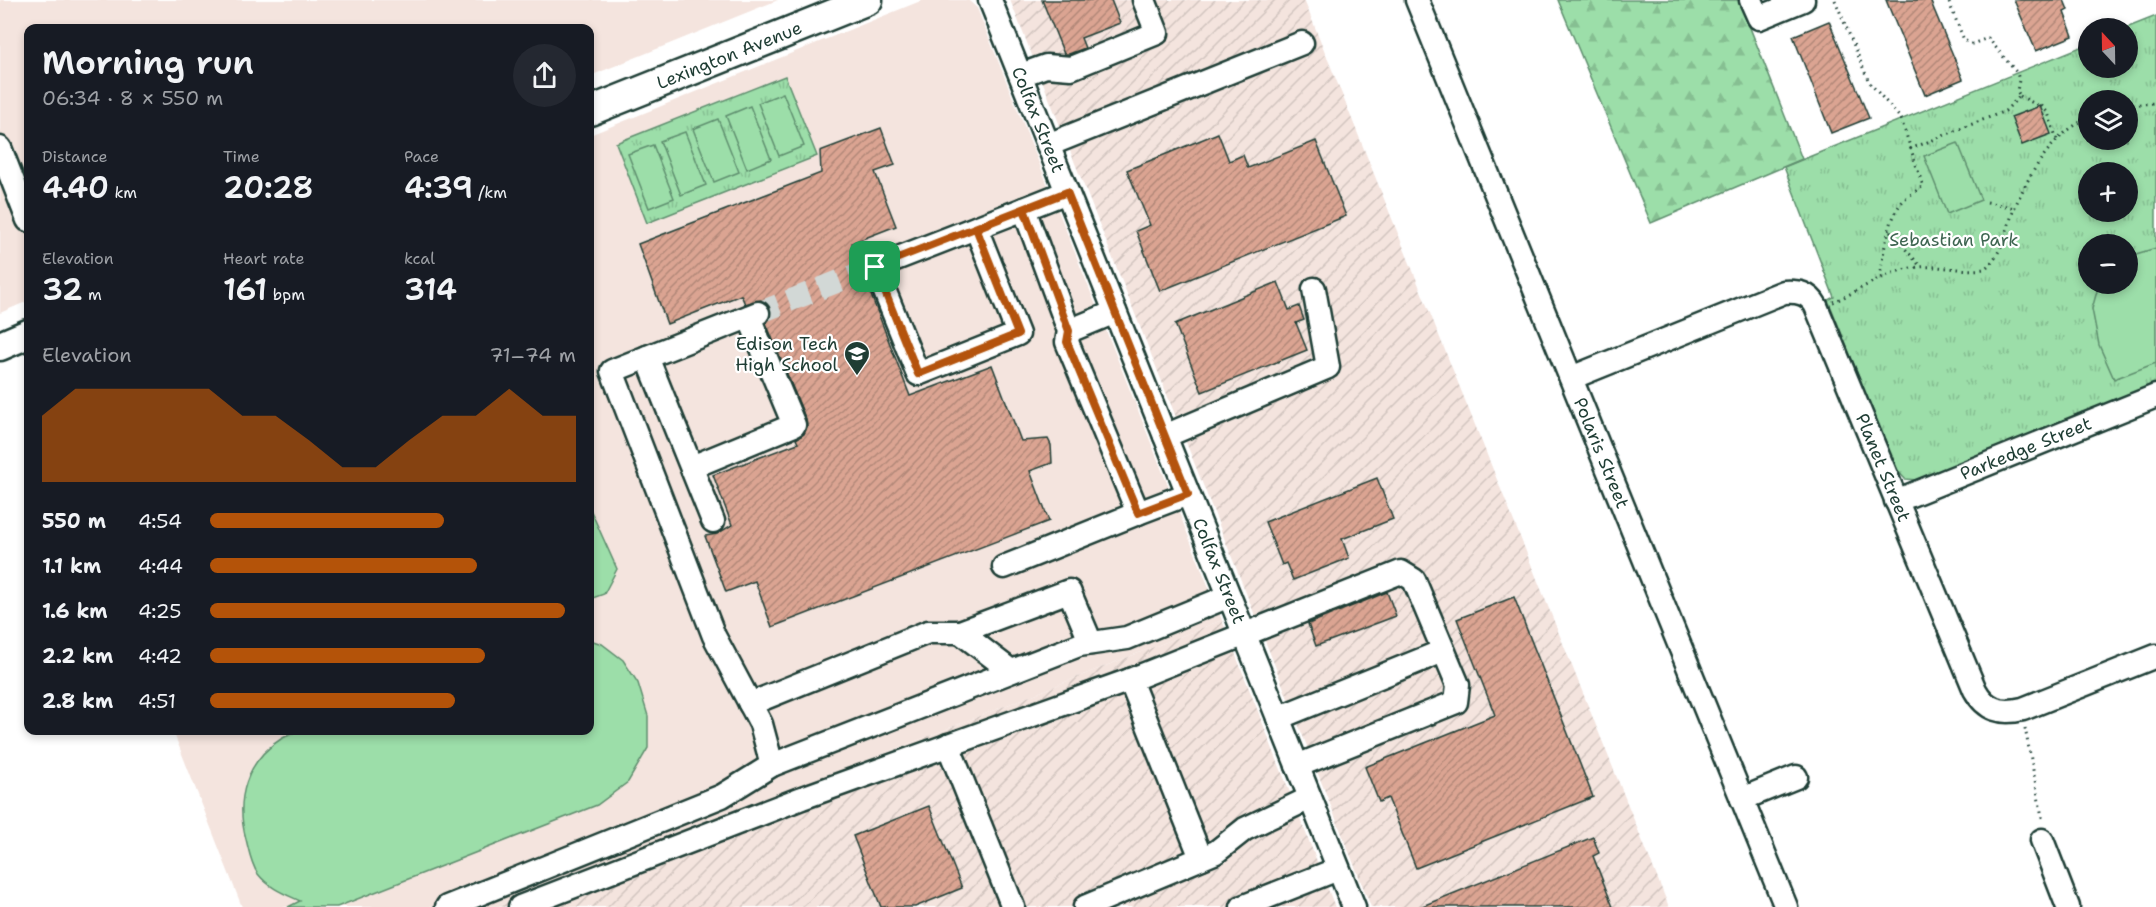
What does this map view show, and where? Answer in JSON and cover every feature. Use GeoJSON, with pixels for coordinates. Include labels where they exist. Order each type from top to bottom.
{"type":"FeatureCollection","features":[{"type":"Feature","properties":{"kind":"main road","name":"Lexington Avenue"},"geometry":{"type":"LineString","coordinates":[[594,109],[868,0]]}},
{"type":"Feature","properties":{"kind":"main road"},"geometry":{"type":"LineString","coordinates":[[0,346],[24,336]]}},
{"type":"Feature","properties":{"kind":"street","name":"Colfax Street"},"geometry":{"type":"LineString","coordinates":[[990,0],[1354,907]]}},
{"type":"Feature","properties":{"kind":"street"},"geometry":{"type":"LineString","coordinates":[[1020,75],[1046,66],[1071,68],[1157,33],[1144,0]]}},
{"type":"Feature","properties":{"kind":"street","name":"Polaris Street"},"geometry":{"type":"LineString","coordinates":[[1417,0],[1786,907]]}},
{"type":"Feature","properties":{"kind":"street"},"geometry":{"type":"LineString","coordinates":[[1751,0],[1759,18],[1803,0]]}},
{"type":"Feature","properties":{"kind":"street"},"geometry":{"type":"LineString","coordinates":[[1048,145],[1302,43]]}},
{"type":"Feature","properties":{"kind":"street"},"geometry":{"type":"LineString","coordinates":[[0,148],[24,210]]}},
{"type":"Feature","properties":{"kind":"street"},"geometry":{"type":"LineString","coordinates":[[976,228],[1018,334],[918,374],[873,268],[1067,192]]}},
{"type":"Feature","properties":{"kind":"street"},"geometry":{"type":"LineString","coordinates":[[1024,209],[1069,331],[1067,342],[1138,513]]}},
{"type":"Feature","properties":{"kind":"street"},"geometry":{"type":"LineString","coordinates":[[1165,436],[1328,367],[1314,289]]}},
{"type":"Feature","properties":{"kind":"street","name":"Planet Street"},"geometry":{"type":"LineString","coordinates":[[1571,378],[1784,292],[1808,295],[1816,306],[1974,690],[1981,701],[1990,708],[2000,711],[2023,709],[2156,656]]}},
{"type":"Feature","properties":{"kind":"street"},"geometry":{"type":"LineString","coordinates":[[1069,331],[1115,312]]}},
{"type":"Feature","properties":{"kind":"street"},"geometry":{"type":"LineString","coordinates":[[692,467],[794,425],[753,315],[612,371],[714,636],[761,724],[772,765]]}},
{"type":"Feature","properties":{"kind":"street"},"geometry":{"type":"LineString","coordinates":[[647,357],[714,521]]}},
{"type":"Feature","properties":{"kind":"street","name":"Parkedge Street"},"geometry":{"type":"LineString","coordinates":[[1896,501],[2156,396]]}},
{"type":"Feature","properties":{"kind":"street"},"geometry":{"type":"LineString","coordinates":[[1004,567],[1188,494]]}},
{"type":"Feature","properties":{"kind":"street"},"geometry":{"type":"LineString","coordinates":[[520,907],[770,810],[1130,680],[1401,572],[1414,580],[1458,685],[1456,702],[1297,766]]}},
{"type":"Feature","properties":{"kind":"street"},"geometry":{"type":"LineString","coordinates":[[750,704],[928,632],[960,633],[1069,591],[1091,643]]}},
{"type":"Feature","properties":{"kind":"street"},"geometry":{"type":"LineString","coordinates":[[447,907],[722,796],[772,765],[1079,645],[1126,638],[1229,596]]}},
{"type":"Feature","properties":{"kind":"street"},"geometry":{"type":"LineString","coordinates":[[960,633],[1011,671]]}},
{"type":"Feature","properties":{"kind":"street"},"geometry":{"type":"LineString","coordinates":[[1278,718],[1443,651]]}},
{"type":"Feature","properties":{"kind":"street"},"geometry":{"type":"LineString","coordinates":[[1130,680],[1201,858]]}},
{"type":"Feature","properties":{"kind":"street"},"geometry":{"type":"LineString","coordinates":[[948,745],[1012,907]]}},
{"type":"Feature","properties":{"kind":"street"},"geometry":{"type":"LineString","coordinates":[[1742,799],[1796,777]]}},
{"type":"Feature","properties":{"kind":"street"},"geometry":{"type":"LineString","coordinates":[[1084,907],[1216,852],[1245,829],[1310,798]]}},
{"type":"Feature","properties":{"kind":"street"},"geometry":{"type":"LineString","coordinates":[[2043,840],[2068,907]]}},
{"type":"Feature","properties":{"kind":"street"},"geometry":{"type":"LineString","coordinates":[[1256,904],[1338,869]]}},
{"type":"Feature","properties":{"kind":"path"},"geometry":{"type":"LineString","coordinates":[[1835,0],[1869,82],[1901,119],[1923,186],[1903,200],[1898,208],[1889,231],[1881,276]]}},
{"type":"Feature","properties":{"kind":"path"},"geometry":{"type":"LineString","coordinates":[[1948,0],[1964,40],[1972,44],[1988,38],[2017,73],[2019,80],[2017,91],[2020,96],[2041,105],[2048,113],[2057,140]]}},
{"type":"Feature","properties":{"kind":"path"},"geometry":{"type":"LineString","coordinates":[[1910,149],[2005,111],[2020,96]]}},
{"type":"Feature","properties":{"kind":"path"},"geometry":{"type":"LineString","coordinates":[[2138,104],[2156,102]]}},
{"type":"Feature","properties":{"kind":"path"},"geometry":{"type":"LineString","coordinates":[[1828,302],[1858,291],[1881,276],[1920,266],[1984,269],[2001,249],[2015,208],[2046,152],[2066,131],[2078,124]]}},
{"type":"Feature","properties":{"kind":"path"},"geometry":{"type":"LineString","coordinates":[[1987,202],[2015,208]]}},
{"type":"Feature","properties":{"kind":"path"},"geometry":{"type":"LineString","coordinates":[[1889,231],[1920,266]]}},
{"type":"Feature","properties":{"kind":"path"},"geometry":{"type":"LineString","coordinates":[[2025,728],[2046,837],[2043,840]]}},
{"type":"Feature","properties":{"kind":"shaded area"},"geometry":{"type":"Polygon","coordinates":[[[0,0],[778,0],[594,74],[594,24],[24,24],[24,303],[0,313],[0,0]]]}},
{"type":"Feature","properties":{"kind":"shaded area","name":"Edison Tech High School"},"geometry":{"type":"Polygon","coordinates":[[[923,0],[968,0],[977,8],[1222,620],[496,907],[242,907],[175,735],[594,735],[594,133],[923,0]]]}},
{"type":"Feature","properties":{"kind":"shaded area"},"geometry":{"type":"Polygon","coordinates":[[[1010,0],[1304,0],[1669,907],[1371,907],[1010,0]]]}},
{"type":"Feature","properties":{"kind":"shaded area"},"geometry":{"type":"Polygon","coordinates":[[[1222,620],[1335,907],[496,907],[1222,620]]]}},
{"type":"Feature","properties":{"kind":"green space"},"geometry":{"type":"Polygon","coordinates":[[[1558,0],[1739,0],[1802,159],[1651,223],[1558,0]]]}},
{"type":"Feature","properties":{"kind":"green space","name":"Sebastian Park"},"geometry":{"type":"Polygon","coordinates":[[[2156,16],[2156,384],[1917,480],[1905,479],[1896,469],[1828,300],[1834,297],[1784,167],[2078,48],[2078,78],[2138,78],[2138,23],[2156,16]]]}},
{"type":"Feature","properties":{"kind":"green space"},"geometry":{"type":"Polygon","coordinates":[[[785,76],[817,156],[647,223],[616,143],[785,76]]]}},
{"type":"Feature","properties":{"kind":"green space"},"geometry":{"type":"Polygon","coordinates":[[[783,93],[804,146],[779,156],[758,103],[783,93]]]}},
{"type":"Feature","properties":{"kind":"green space"},"geometry":{"type":"Polygon","coordinates":[[[750,106],[771,159],[747,169],[726,116],[750,106]]]}},
{"type":"Feature","properties":{"kind":"green space"},"geometry":{"type":"Polygon","coordinates":[[[718,119],[739,172],[714,182],[693,129],[718,119]]]}},
{"type":"Feature","properties":{"kind":"green space"},"geometry":{"type":"Polygon","coordinates":[[[685,132],[706,185],[681,195],[660,141],[685,132]]]}},
{"type":"Feature","properties":{"kind":"green space"},"geometry":{"type":"Polygon","coordinates":[[[1958,143],[1981,200],[1947,214],[1924,156],[1958,143]]]}},
{"type":"Feature","properties":{"kind":"green space"},"geometry":{"type":"Polygon","coordinates":[[[653,145],[674,198],[649,208],[628,154],[653,145]]]}},
{"type":"Feature","properties":{"kind":"green space"},"geometry":{"type":"Polygon","coordinates":[[[2156,248],[2156,363],[2114,379],[2099,345],[2092,309],[2096,294],[2138,294],[2138,253],[2156,248]]]}},
{"type":"Feature","properties":{"kind":"green space"},"geometry":{"type":"Polygon","coordinates":[[[594,518],[617,569],[604,594],[594,598],[594,518]]]}},
{"type":"Feature","properties":{"kind":"green space"},"geometry":{"type":"Polygon","coordinates":[[[594,641],[602,644],[623,660],[638,683],[648,716],[648,748],[628,782],[597,805],[337,907],[288,907],[300,901],[272,887],[262,879],[250,857],[242,810],[246,783],[259,758],[289,735],[594,735],[594,641]]]}},
{"type":"Feature","properties":{"kind":"building"},"geometry":{"type":"Polygon","coordinates":[[[1042,0],[1111,0],[1120,23],[1081,38],[1085,48],[1064,54],[1042,0]]]}},
{"type":"Feature","properties":{"kind":"building"},"geometry":{"type":"Polygon","coordinates":[[[1886,0],[1930,0],[1963,79],[1925,95],[1886,0]]]}},
{"type":"Feature","properties":{"kind":"building"},"geometry":{"type":"Polygon","coordinates":[[[2014,0],[2064,0],[2068,10],[2064,12],[2073,36],[2036,51],[2014,0]]]}},
{"type":"Feature","properties":{"kind":"building"},"geometry":{"type":"Polygon","coordinates":[[[1829,21],[1869,118],[1831,133],[1793,36],[1829,21]]]}},
{"type":"Feature","properties":{"kind":"building"},"geometry":{"type":"Polygon","coordinates":[[[2040,106],[2051,134],[2022,145],[2011,117],[2040,106]]]}},
{"type":"Feature","properties":{"kind":"building"},"geometry":{"type":"Polygon","coordinates":[[[881,128],[895,165],[875,172],[896,226],[852,243],[859,262],[858,274],[866,282],[910,396],[992,365],[1021,441],[1048,439],[1051,445],[1052,463],[1030,471],[1049,521],[772,627],[755,581],[726,592],[705,536],[717,534],[732,525],[713,475],[798,443],[796,439],[804,434],[807,427],[766,323],[771,316],[771,309],[761,300],[745,304],[741,295],[667,324],[638,244],[821,173],[820,151],[881,128]]]}},
{"type":"Feature","properties":{"kind":"building"},"geometry":{"type":"Polygon","coordinates":[[[1218,133],[1229,161],[1243,155],[1248,168],[1316,141],[1346,216],[1160,291],[1136,231],[1150,225],[1127,170],[1218,133]]]}},
{"type":"Feature","properties":{"kind":"building"},"geometry":{"type":"Polygon","coordinates":[[[1278,282],[1289,310],[1299,306],[1304,320],[1296,323],[1307,350],[1202,392],[1175,324],[1278,282]]]}},
{"type":"Feature","properties":{"kind":"building"},"geometry":{"type":"Polygon","coordinates":[[[1377,478],[1393,519],[1342,539],[1349,558],[1293,580],[1286,563],[1282,565],[1265,522],[1377,478]]]}},
{"type":"Feature","properties":{"kind":"building"},"geometry":{"type":"Polygon","coordinates":[[[1387,592],[1396,616],[1316,646],[1308,624],[1387,592]]]}},
{"type":"Feature","properties":{"kind":"building"},"geometry":{"type":"Polygon","coordinates":[[[1514,597],[1593,797],[1416,868],[1388,798],[1379,802],[1365,767],[1495,715],[1457,619],[1514,597]]]}},
{"type":"Feature","properties":{"kind":"building"},"geometry":{"type":"Polygon","coordinates":[[[929,806],[962,888],[915,907],[881,907],[853,836],[929,806]]]}},
{"type":"Feature","properties":{"kind":"building"},"geometry":{"type":"Polygon","coordinates":[[[1593,837],[1599,853],[1593,856],[1613,907],[1420,907],[1593,837]]]}},
{"type":"Feature","properties":{"kind":"tunnel"},"geometry":{"type":"LineString","coordinates":[[758,313],[870,269]]}},
{"type":"Feature","properties":{"kind":"place","name":"Edison Tech High School"},"geometry":{"type":"Point","coordinates":[857,377]}},
{"type":"Feature","properties":{"kind":"route"},"geometry":{"type":"LineString","coordinates":[[1067,192],[1188,494],[1138,513],[1067,342],[1069,331],[1024,209],[976,228],[1018,334],[918,374],[875,267],[1067,192]]}}]}
